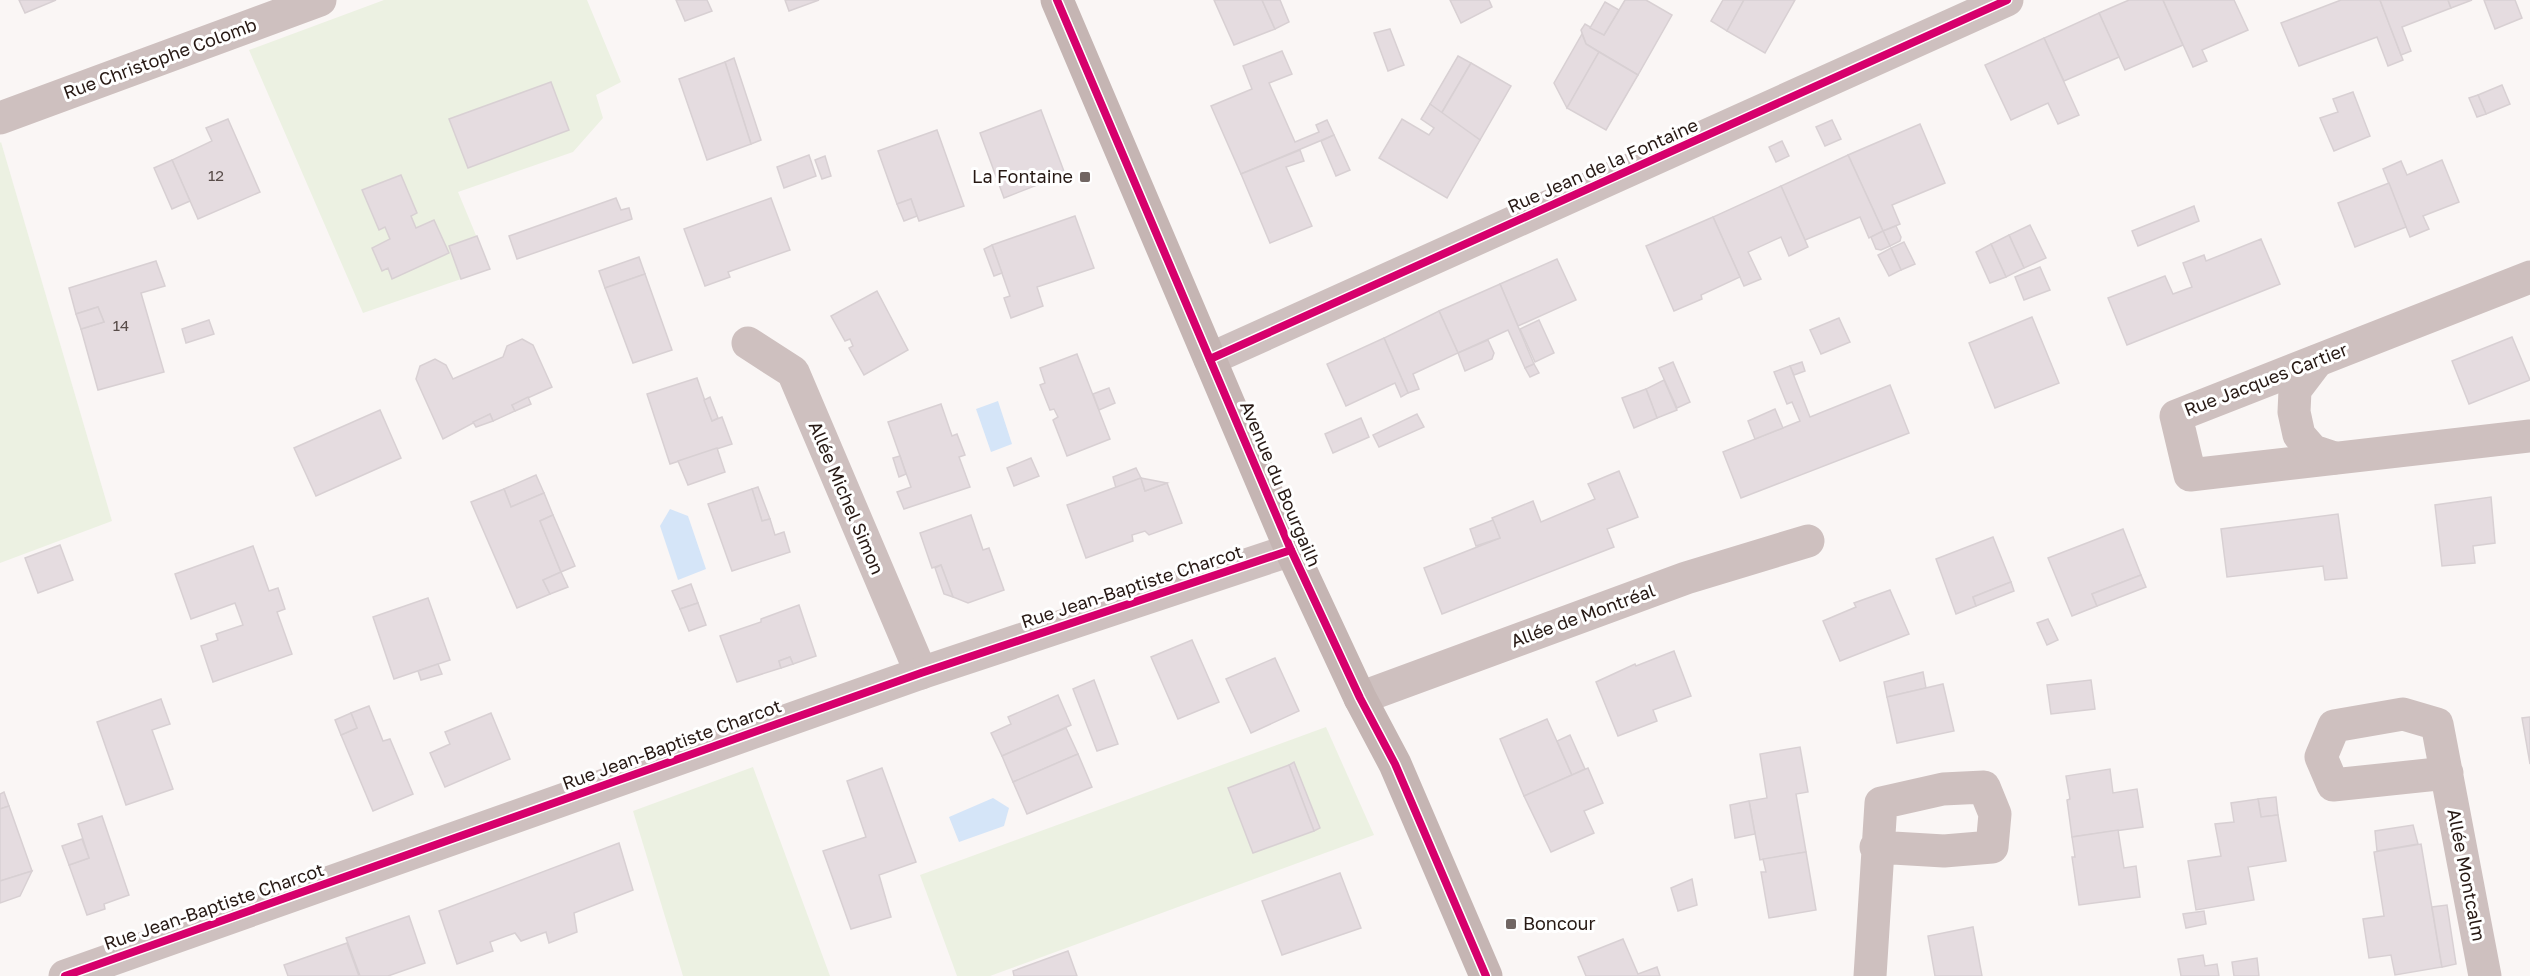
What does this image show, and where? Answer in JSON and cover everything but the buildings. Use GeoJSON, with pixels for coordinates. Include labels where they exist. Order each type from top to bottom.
{"type":"FeatureCollection","features":[{"type":"Feature","properties":{"kind":"main road","name":"Avenue du Bourgailh"},"geometry":{"type":"LineString","coordinates":[[1057,0],[1292,550],[1360,698],[1395,764],[1486,976]]}},
{"type":"Feature","properties":{"kind":"street","name":"Rue Christophe Colomb"},"geometry":{"type":"LineString","coordinates":[[0,118],[320,0]]}},
{"type":"Feature","properties":{"kind":"street","name":"Rue Jean de la Fontaine"},"geometry":{"type":"LineString","coordinates":[[1210,359],[2007,0]]}},
{"type":"Feature","properties":{"kind":"street","name":"Rue Jacques Cartier"},"geometry":{"type":"LineString","coordinates":[[2530,277],[2176,416],[2190,475],[2530,436]]}},
{"type":"Feature","properties":{"kind":"street","name":"Allée Michel Simon"},"geometry":{"type":"LineString","coordinates":[[748,343],[793,372],[921,673]]}},
{"type":"Feature","properties":{"kind":"street"},"geometry":{"type":"LineString","coordinates":[[2317,361],[2295,390],[2294,412],[2299,435],[2313,451],[2334,458]]}},
{"type":"Feature","properties":{"kind":"street","name":"Allée de Montréal"},"geometry":{"type":"LineString","coordinates":[[1360,698],[1686,578],[1808,541]]}},
{"type":"Feature","properties":{"kind":"street","name":"Rue Jean-Baptiste Charcot"},"geometry":{"type":"LineString","coordinates":[[65,976],[921,673],[1292,550]]}},
{"type":"Feature","properties":{"kind":"street","name":"Allée Montcalm"},"geometry":{"type":"LineString","coordinates":[[2447,773],[2485,976]]}},
{"type":"Feature","properties":{"kind":"street"},"geometry":{"type":"LineString","coordinates":[[1870,976],[1876,847]]}},
{"type":"Feature","properties":{"kind":"shaded area"},"geometry":{"type":"Polygon","coordinates":[[[384,0],[587,0],[621,82],[596,95],[603,118],[573,152],[458,192],[490,269],[363,313],[249,50],[384,0]]]}},
{"type":"Feature","properties":{"kind":"shaded area"},"geometry":{"type":"Polygon","coordinates":[[[0,143],[112,521],[0,563],[0,143]]]}},
{"type":"Feature","properties":{"kind":"shaded area"},"geometry":{"type":"Polygon","coordinates":[[[1326,727],[1374,835],[990,976],[957,976],[920,875],[1326,727]]]}},
{"type":"Feature","properties":{"kind":"shaded area"},"geometry":{"type":"Polygon","coordinates":[[[753,767],[830,976],[683,976],[633,811],[753,767]]]}},
{"type":"Feature","properties":{"kind":"water"},"geometry":{"type":"Polygon","coordinates":[[[998,401],[1012,444],[991,452],[976,409],[998,401]]]}},
{"type":"Feature","properties":{"kind":"water"},"geometry":{"type":"Polygon","coordinates":[[[670,509],[688,516],[706,569],[678,580],[660,526],[670,509]]]}},
{"type":"Feature","properties":{"kind":"water"},"geometry":{"type":"Polygon","coordinates":[[[993,798],[1009,808],[1004,826],[959,842],[949,817],[993,798]]]}},
{"type":"Feature","properties":{"kind":"cycle path"},"geometry":{"type":"LineString","coordinates":[[1057,0],[1291,550],[1360,698],[1395,764],[1486,976]]}},
{"type":"Feature","properties":{"kind":"cycle path"},"geometry":{"type":"LineString","coordinates":[[1210,359],[2007,0]]}},
{"type":"Feature","properties":{"kind":"cycle path"},"geometry":{"type":"LineString","coordinates":[[65,976],[921,673],[1291,550]]}},
{"type":"Feature","properties":{"kind":"place","name":"La Fontaine"},"geometry":{"type":"Point","coordinates":[1085,177]}},
{"type":"Feature","properties":{"kind":"place","name":"Boncour"},"geometry":{"type":"Point","coordinates":[1511,924]}}]}
